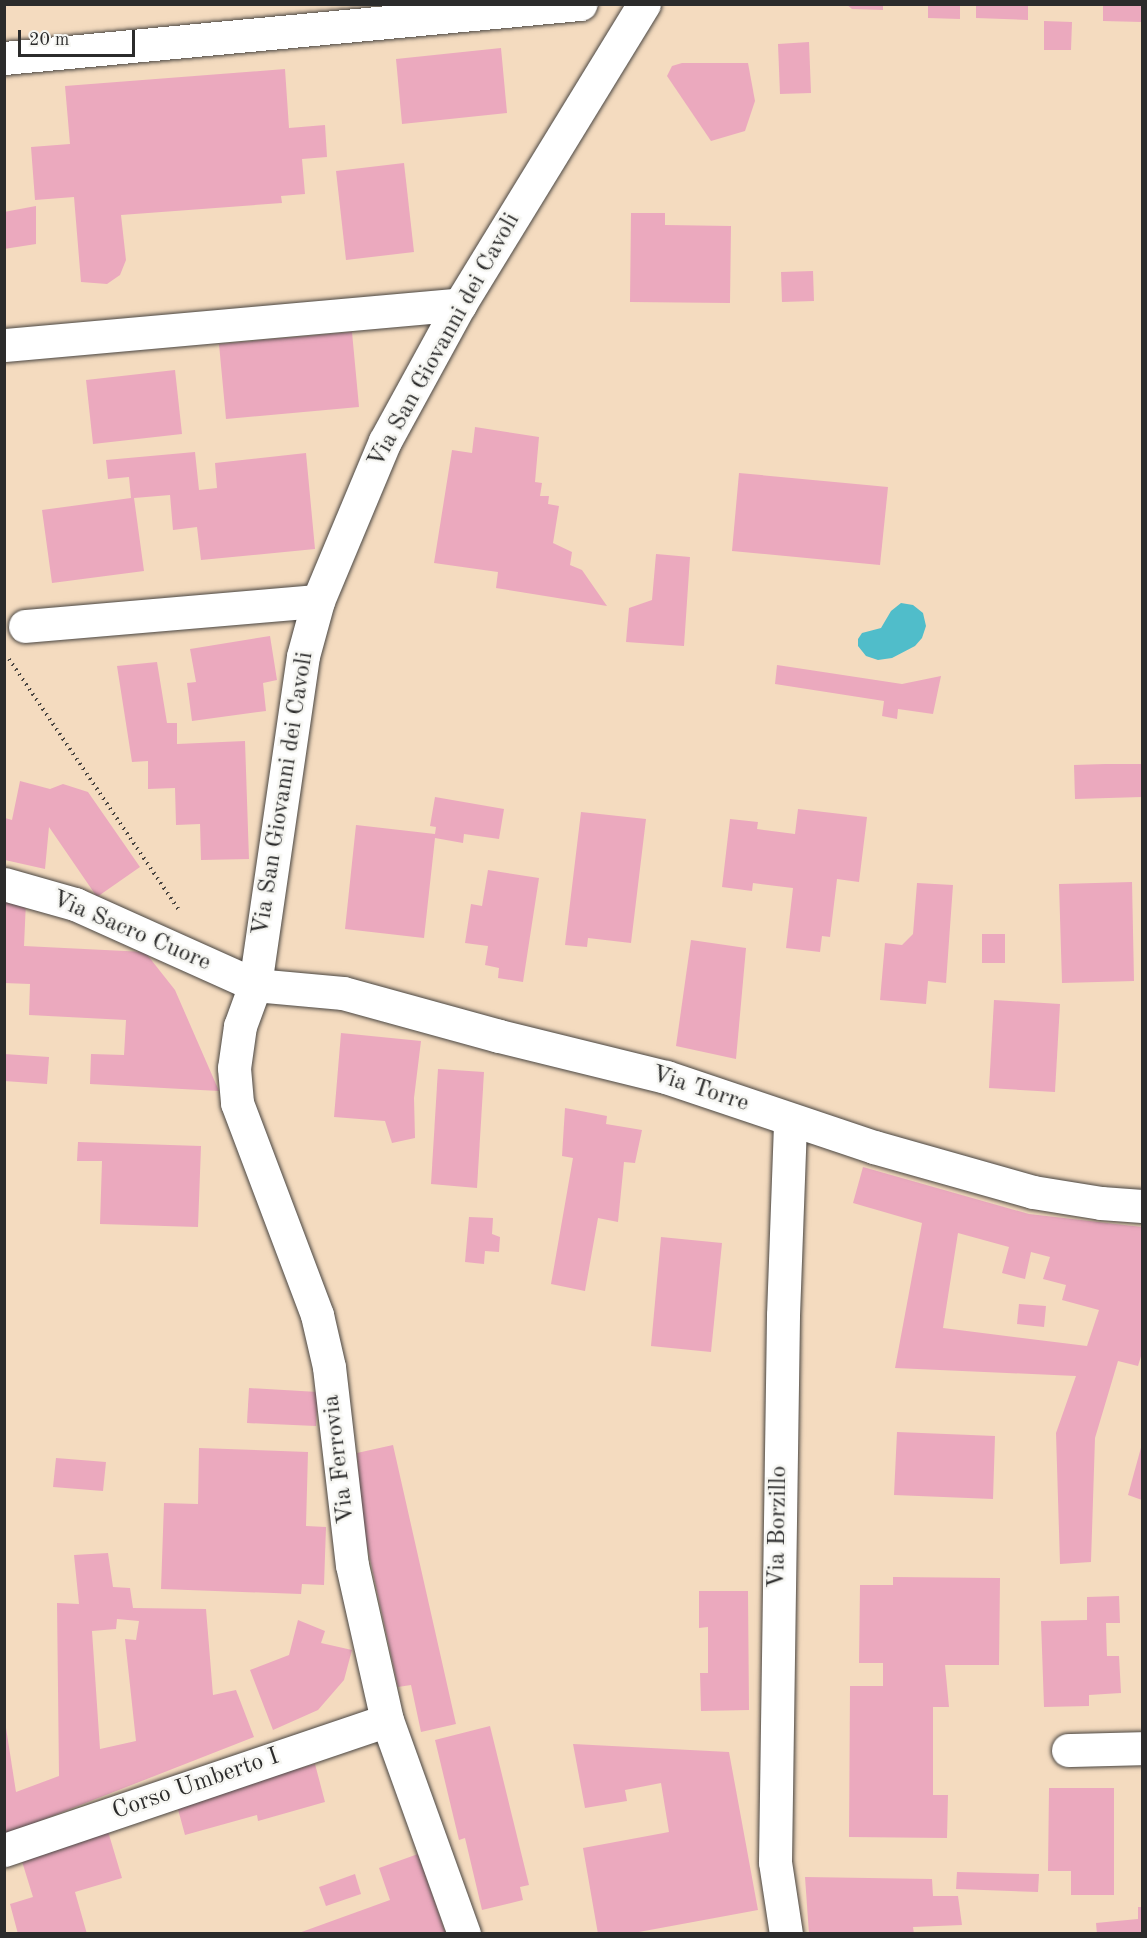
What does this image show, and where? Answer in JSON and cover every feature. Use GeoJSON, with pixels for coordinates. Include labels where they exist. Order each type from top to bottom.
{"type":"FeatureCollection","features":[{"type":"Feature","properties":{"kind":"street"},"geometry":{"type":"LineString","coordinates":[[4,58],[580,4]]}},
{"type":"Feature","properties":{"kind":"street","name":"Via San Giovanni dei Cavoli"},"geometry":{"type":"LineString","coordinates":[[255,985],[303,657],[318,601],[385,441],[460,304],[644,4]]}},
{"type":"Feature","properties":{"kind":"street"},"geometry":{"type":"LineString","coordinates":[[4,345],[460,304]]}},
{"type":"Feature","properties":{"kind":"street"},"geometry":{"type":"LineString","coordinates":[[25,626],[318,601]]}},
{"type":"Feature","properties":{"kind":"street","name":"Via Sacro Cuore"},"geometry":{"type":"LineString","coordinates":[[4,884],[75,904],[255,985]]}},
{"type":"Feature","properties":{"kind":"street","name":"Via Torre"},"geometry":{"type":"LineString","coordinates":[[255,985],[343,993],[499,1036],[666,1077],[790,1121],[1033,1192],[1101,1203],[1143,1206]]}},
{"type":"Feature","properties":{"kind":"street","name":"Via Ferrovia"},"geometry":{"type":"LineString","coordinates":[[255,985],[240,1026],[234,1068],[237,1103],[317,1315],[329,1367],[352,1565],[387,1720],[464,1934]]}},
{"type":"Feature","properties":{"kind":"street","name":"Via Borzillo"},"geometry":{"type":"LineString","coordinates":[[786,1934],[775,1851],[783,1327],[790,1121]]}},
{"type":"Feature","properties":{"kind":"street","name":"Corso Umberto I"},"geometry":{"type":"LineString","coordinates":[[4,1850],[387,1720]]}},
{"type":"Feature","properties":{"kind":"street"},"geometry":{"type":"LineString","coordinates":[[1068,1750],[1143,1748]]}},
{"type":"Feature","properties":{"kind":"path"},"geometry":{"type":"LineString","coordinates":[[4,653],[179,910]]}},
{"type":"Feature","properties":{"kind":"water"},"geometry":{"type":"Polygon","coordinates":[[[901,603],[913,605],[923,613],[926,626],[922,638],[915,646],[892,658],[878,660],[866,656],[858,646],[858,639],[862,633],[881,628],[891,611],[901,603]]]}},
{"type":"Feature","properties":{"kind":"building"},"geometry":{"type":"Polygon","coordinates":[[[846,4],[883,4],[883,10],[852,9],[846,4]]]}},
{"type":"Feature","properties":{"kind":"building"},"geometry":{"type":"Polygon","coordinates":[[[928,4],[960,4],[960,19],[928,18],[928,4]]]}},
{"type":"Feature","properties":{"kind":"building"},"geometry":{"type":"Polygon","coordinates":[[[976,4],[1028,4],[1028,20],[976,18],[976,4]]]}},
{"type":"Feature","properties":{"kind":"building"},"geometry":{"type":"Polygon","coordinates":[[[1103,5],[1142,5],[1142,22],[1103,21],[1103,5]]]}},
{"type":"Feature","properties":{"kind":"building"},"geometry":{"type":"Polygon","coordinates":[[[1044,21],[1072,22],[1071,50],[1044,50],[1044,21]]]}},
{"type":"Feature","properties":{"kind":"building"},"geometry":{"type":"Polygon","coordinates":[[[809,42],[811,93],[780,94],[778,44],[809,42]]]}},
{"type":"Feature","properties":{"kind":"building"},"geometry":{"type":"Polygon","coordinates":[[[501,48],[507,113],[402,124],[396,59],[501,48]]]}},
{"type":"Feature","properties":{"kind":"building"},"geometry":{"type":"Polygon","coordinates":[[[682,63],[748,63],[755,101],[745,131],[711,141],[667,76],[672,66],[682,63]]]}},
{"type":"Feature","properties":{"kind":"building"},"geometry":{"type":"Polygon","coordinates":[[[285,69],[289,128],[325,125],[327,157],[302,159],[305,194],[281,196],[282,203],[121,215],[126,260],[120,275],[107,284],[81,282],[74,197],[35,200],[31,147],[70,144],[65,86],[285,69]]]}},
{"type":"Feature","properties":{"kind":"building"},"geometry":{"type":"Polygon","coordinates":[[[404,163],[414,252],[346,260],[336,171],[404,163]]]}},
{"type":"Feature","properties":{"kind":"building"},"geometry":{"type":"Polygon","coordinates":[[[36,206],[36,244],[4,249],[4,212],[36,206]]]}},
{"type":"Feature","properties":{"kind":"building"},"geometry":{"type":"Polygon","coordinates":[[[631,213],[665,213],[665,225],[731,226],[730,303],[630,302],[631,213]]]}},
{"type":"Feature","properties":{"kind":"building"},"geometry":{"type":"Polygon","coordinates":[[[813,271],[814,301],[782,302],[781,272],[813,271]]]}},
{"type":"Feature","properties":{"kind":"building"},"geometry":{"type":"Polygon","coordinates":[[[352,332],[359,407],[226,419],[219,344],[352,332]]]}},
{"type":"Feature","properties":{"kind":"building"},"geometry":{"type":"Polygon","coordinates":[[[175,370],[182,434],[93,444],[86,380],[175,370]]]}},
{"type":"Feature","properties":{"kind":"building"},"geometry":{"type":"Polygon","coordinates":[[[475,427],[539,437],[535,482],[542,483],[540,496],[549,496],[548,504],[559,506],[553,543],[572,552],[570,565],[582,570],[607,606],[496,588],[498,572],[434,563],[452,450],[472,453],[475,427]]]}},
{"type":"Feature","properties":{"kind":"building"},"geometry":{"type":"Polygon","coordinates":[[[195,452],[199,490],[217,488],[215,463],[306,453],[315,549],[201,560],[197,527],[173,530],[170,495],[134,498],[144,571],[52,583],[42,510],[131,498],[129,477],[108,479],[106,460],[195,452]]]}},
{"type":"Feature","properties":{"kind":"building"},"geometry":{"type":"Polygon","coordinates":[[[739,473],[888,487],[880,565],[732,551],[739,473]]]}},
{"type":"Feature","properties":{"kind":"building"},"geometry":{"type":"Polygon","coordinates":[[[656,554],[690,557],[684,646],[626,642],[629,608],[652,600],[656,554]]]}},
{"type":"Feature","properties":{"kind":"building"},"geometry":{"type":"Polygon","coordinates":[[[270,636],[277,680],[263,683],[266,711],[192,721],[187,683],[196,682],[190,649],[270,636]]]}},
{"type":"Feature","properties":{"kind":"building"},"geometry":{"type":"Polygon","coordinates":[[[157,662],[167,723],[177,723],[177,744],[245,741],[249,859],[201,860],[200,824],[176,825],[175,788],[148,789],[148,761],[132,762],[117,666],[157,662]]]}},
{"type":"Feature","properties":{"kind":"building"},"geometry":{"type":"Polygon","coordinates":[[[777,665],[902,684],[941,676],[933,714],[898,709],[897,719],[882,716],[884,701],[775,684],[777,665]]]}},
{"type":"Feature","properties":{"kind":"building"},"geometry":{"type":"Polygon","coordinates":[[[1142,764],[1142,797],[1075,799],[1074,765],[1142,764]]]}},
{"type":"Feature","properties":{"kind":"building"},"geometry":{"type":"Polygon","coordinates":[[[20,781],[50,789],[63,784],[88,792],[140,867],[97,897],[49,827],[45,869],[5,860],[5,818],[12,820],[20,781]]]}},
{"type":"Feature","properties":{"kind":"building"},"geometry":{"type":"Polygon","coordinates":[[[435,797],[504,809],[499,839],[464,834],[463,843],[435,838],[424,938],[345,929],[356,825],[435,834],[436,827],[430,826],[435,797]]]}},
{"type":"Feature","properties":{"kind":"building"},"geometry":{"type":"Polygon","coordinates":[[[798,809],[867,817],[859,882],[837,879],[830,937],[822,936],[820,952],[786,948],[793,888],[753,883],[752,891],[722,887],[730,819],[758,822],[757,829],[795,834],[798,809]]]}},
{"type":"Feature","properties":{"kind":"building"},"geometry":{"type":"Polygon","coordinates":[[[581,812],[646,819],[631,943],[588,938],[587,947],[565,945],[581,812]]]}},
{"type":"Feature","properties":{"kind":"building"},"geometry":{"type":"Polygon","coordinates":[[[488,870],[539,878],[523,982],[498,978],[499,968],[485,965],[488,946],[465,943],[471,904],[482,906],[488,870]]]}},
{"type":"Feature","properties":{"kind":"building"},"geometry":{"type":"Polygon","coordinates":[[[1132,882],[1134,981],[1062,983],[1059,884],[1132,882]]]}},
{"type":"Feature","properties":{"kind":"building"},"geometry":{"type":"Polygon","coordinates":[[[917,883],[953,885],[946,983],[928,981],[926,1004],[880,1000],[885,943],[902,945],[913,934],[917,883]]]}},
{"type":"Feature","properties":{"kind":"building"},"geometry":{"type":"Polygon","coordinates":[[[4,901],[26,901],[24,946],[145,952],[175,990],[219,1091],[90,1084],[91,1054],[124,1055],[126,1020],[29,1015],[30,984],[4,983],[4,901]]]}},
{"type":"Feature","properties":{"kind":"building"},"geometry":{"type":"Polygon","coordinates":[[[982,934],[1005,934],[1005,963],[982,963],[982,934]]]}},
{"type":"Feature","properties":{"kind":"building"},"geometry":{"type":"Polygon","coordinates":[[[691,940],[746,948],[736,1059],[676,1046],[691,940]]]}},
{"type":"Feature","properties":{"kind":"building"},"geometry":{"type":"Polygon","coordinates":[[[994,1000],[1060,1004],[1055,1092],[989,1088],[994,1000]]]}},
{"type":"Feature","properties":{"kind":"building"},"geometry":{"type":"Polygon","coordinates":[[[341,1033],[421,1041],[414,1098],[415,1138],[392,1143],[385,1121],[334,1117],[341,1033]]]}},
{"type":"Feature","properties":{"kind":"building"},"geometry":{"type":"Polygon","coordinates":[[[4,1054],[49,1057],[47,1084],[4,1081],[4,1054]]]}},
{"type":"Feature","properties":{"kind":"building"},"geometry":{"type":"Polygon","coordinates":[[[438,1069],[484,1072],[477,1188],[431,1184],[438,1069]]]}},
{"type":"Feature","properties":{"kind":"building"},"geometry":{"type":"Polygon","coordinates":[[[565,1108],[607,1116],[606,1124],[642,1130],[635,1163],[624,1162],[618,1222],[598,1218],[585,1291],[551,1284],[573,1158],[562,1156],[565,1108]]]}},
{"type":"Feature","properties":{"kind":"building"},"geometry":{"type":"Polygon","coordinates":[[[78,1142],[201,1146],[198,1227],[100,1224],[102,1161],[77,1161],[78,1142]]]}},
{"type":"Feature","properties":{"kind":"building"},"geometry":{"type":"Polygon","coordinates":[[[863,1167],[1029,1214],[1142,1227],[1142,1353],[1138,1366],[1118,1361],[1095,1438],[1091,1562],[1060,1564],[1056,1433],[1076,1376],[895,1368],[922,1223],[853,1203],[863,1167]],[[958,1233],[943,1328],[1087,1346],[1099,1310],[1062,1300],[1066,1285],[1043,1279],[1050,1257],[1031,1252],[1025,1279],[1002,1273],[1009,1247],[958,1233]]]}},
{"type":"Feature","properties":{"kind":"building"},"geometry":{"type":"Polygon","coordinates":[[[469,1217],[493,1218],[492,1234],[500,1237],[499,1252],[485,1251],[484,1264],[465,1262],[469,1217]]]}},
{"type":"Feature","properties":{"kind":"building"},"geometry":{"type":"Polygon","coordinates":[[[661,1237],[722,1243],[711,1352],[651,1346],[661,1237]]]}},
{"type":"Feature","properties":{"kind":"building"},"geometry":{"type":"Polygon","coordinates":[[[1019,1304],[1046,1306],[1044,1327],[1017,1324],[1019,1304]]]}},
{"type":"Feature","properties":{"kind":"building"},"geometry":{"type":"Polygon","coordinates":[[[249,1388],[318,1392],[316,1426],[247,1423],[249,1388]]]}},
{"type":"Feature","properties":{"kind":"building"},"geometry":{"type":"Polygon","coordinates":[[[897,1432],[995,1436],[993,1499],[894,1495],[897,1432]]]}},
{"type":"Feature","properties":{"kind":"building"},"geometry":{"type":"Polygon","coordinates":[[[1142,1444],[1142,1500],[1128,1495],[1142,1444]]]}},
{"type":"Feature","properties":{"kind":"building"},"geometry":{"type":"Polygon","coordinates":[[[393,1445],[456,1724],[421,1732],[411,1685],[398,1687],[363,1527],[357,1453],[393,1445]]]}},
{"type":"Feature","properties":{"kind":"building"},"geometry":{"type":"Polygon","coordinates":[[[199,1448],[308,1452],[306,1526],[326,1527],[324,1585],[302,1584],[301,1594],[161,1589],[164,1503],[198,1504],[199,1448]]]}},
{"type":"Feature","properties":{"kind":"building"},"geometry":{"type":"Polygon","coordinates":[[[56,1458],[106,1462],[103,1491],[53,1487],[56,1458]]]}},
{"type":"Feature","properties":{"kind":"building"},"geometry":{"type":"Polygon","coordinates":[[[108,1553],[113,1587],[130,1588],[133,1608],[206,1609],[213,1695],[236,1690],[254,1737],[4,1835],[4,1715],[16,1792],[59,1776],[57,1603],[79,1604],[74,1555],[108,1553]],[[117,1619],[116,1629],[92,1631],[100,1749],[136,1741],[125,1639],[136,1640],[139,1621],[117,1619]]]}},
{"type":"Feature","properties":{"kind":"building"},"geometry":{"type":"Polygon","coordinates":[[[893,1577],[1000,1578],[999,1665],[945,1665],[949,1707],[933,1707],[933,1795],[948,1795],[947,1838],[849,1837],[850,1686],[883,1686],[883,1663],[859,1663],[860,1585],[893,1585],[893,1577]]]}},
{"type":"Feature","properties":{"kind":"building"},"geometry":{"type":"Polygon","coordinates":[[[699,1591],[748,1591],[749,1710],[701,1711],[700,1673],[708,1673],[708,1627],[699,1628],[699,1591]]]}},
{"type":"Feature","properties":{"kind":"building"},"geometry":{"type":"Polygon","coordinates":[[[1119,1596],[1120,1623],[1106,1623],[1107,1656],[1119,1656],[1121,1693],[1089,1695],[1089,1706],[1044,1707],[1041,1621],[1087,1620],[1087,1597],[1119,1596]]]}},
{"type":"Feature","properties":{"kind":"building"},"geometry":{"type":"Polygon","coordinates":[[[298,1620],[325,1631],[321,1643],[352,1650],[344,1680],[318,1710],[273,1730],[250,1670],[289,1655],[298,1620]]]}},
{"type":"Feature","properties":{"kind":"building"},"geometry":{"type":"Polygon","coordinates":[[[490,1726],[529,1885],[520,1887],[523,1900],[482,1910],[465,1838],[459,1840],[435,1740],[490,1726]]]}},
{"type":"Feature","properties":{"kind":"building"},"geometry":{"type":"Polygon","coordinates":[[[573,1744],[729,1752],[758,1910],[628,1934],[598,1934],[583,1848],[669,1832],[661,1783],[625,1790],[627,1801],[585,1808],[573,1744]]]}},
{"type":"Feature","properties":{"kind":"building"},"geometry":{"type":"Polygon","coordinates":[[[315,1764],[325,1802],[258,1821],[257,1815],[185,1835],[176,1802],[315,1764]]]}},
{"type":"Feature","properties":{"kind":"building"},"geometry":{"type":"Polygon","coordinates":[[[1049,1788],[1114,1788],[1114,1895],[1071,1895],[1071,1871],[1048,1871],[1049,1788]]]}},
{"type":"Feature","properties":{"kind":"building"},"geometry":{"type":"Polygon","coordinates":[[[107,1828],[122,1878],[75,1892],[87,1934],[18,1934],[10,1904],[33,1897],[20,1855],[107,1828]]]}},
{"type":"Feature","properties":{"kind":"building"},"geometry":{"type":"Polygon","coordinates":[[[418,1854],[446,1934],[296,1934],[390,1900],[379,1868],[418,1854]]]}},
{"type":"Feature","properties":{"kind":"building"},"geometry":{"type":"Polygon","coordinates":[[[957,1872],[1039,1874],[1038,1892],[956,1889],[957,1872]]]}},
{"type":"Feature","properties":{"kind":"building"},"geometry":{"type":"Polygon","coordinates":[[[355,1874],[361,1894],[326,1906],[319,1887],[355,1874]]]}},
{"type":"Feature","properties":{"kind":"building"},"geometry":{"type":"Polygon","coordinates":[[[805,1877],[932,1879],[933,1896],[958,1896],[962,1925],[913,1927],[914,1934],[809,1934],[805,1877]]]}},
{"type":"Feature","properties":{"kind":"building"},"geometry":{"type":"Polygon","coordinates":[[[1138,1907],[1142,1907],[1142,1934],[1097,1934],[1096,1923],[1138,1919],[1138,1907]]]}}]}
